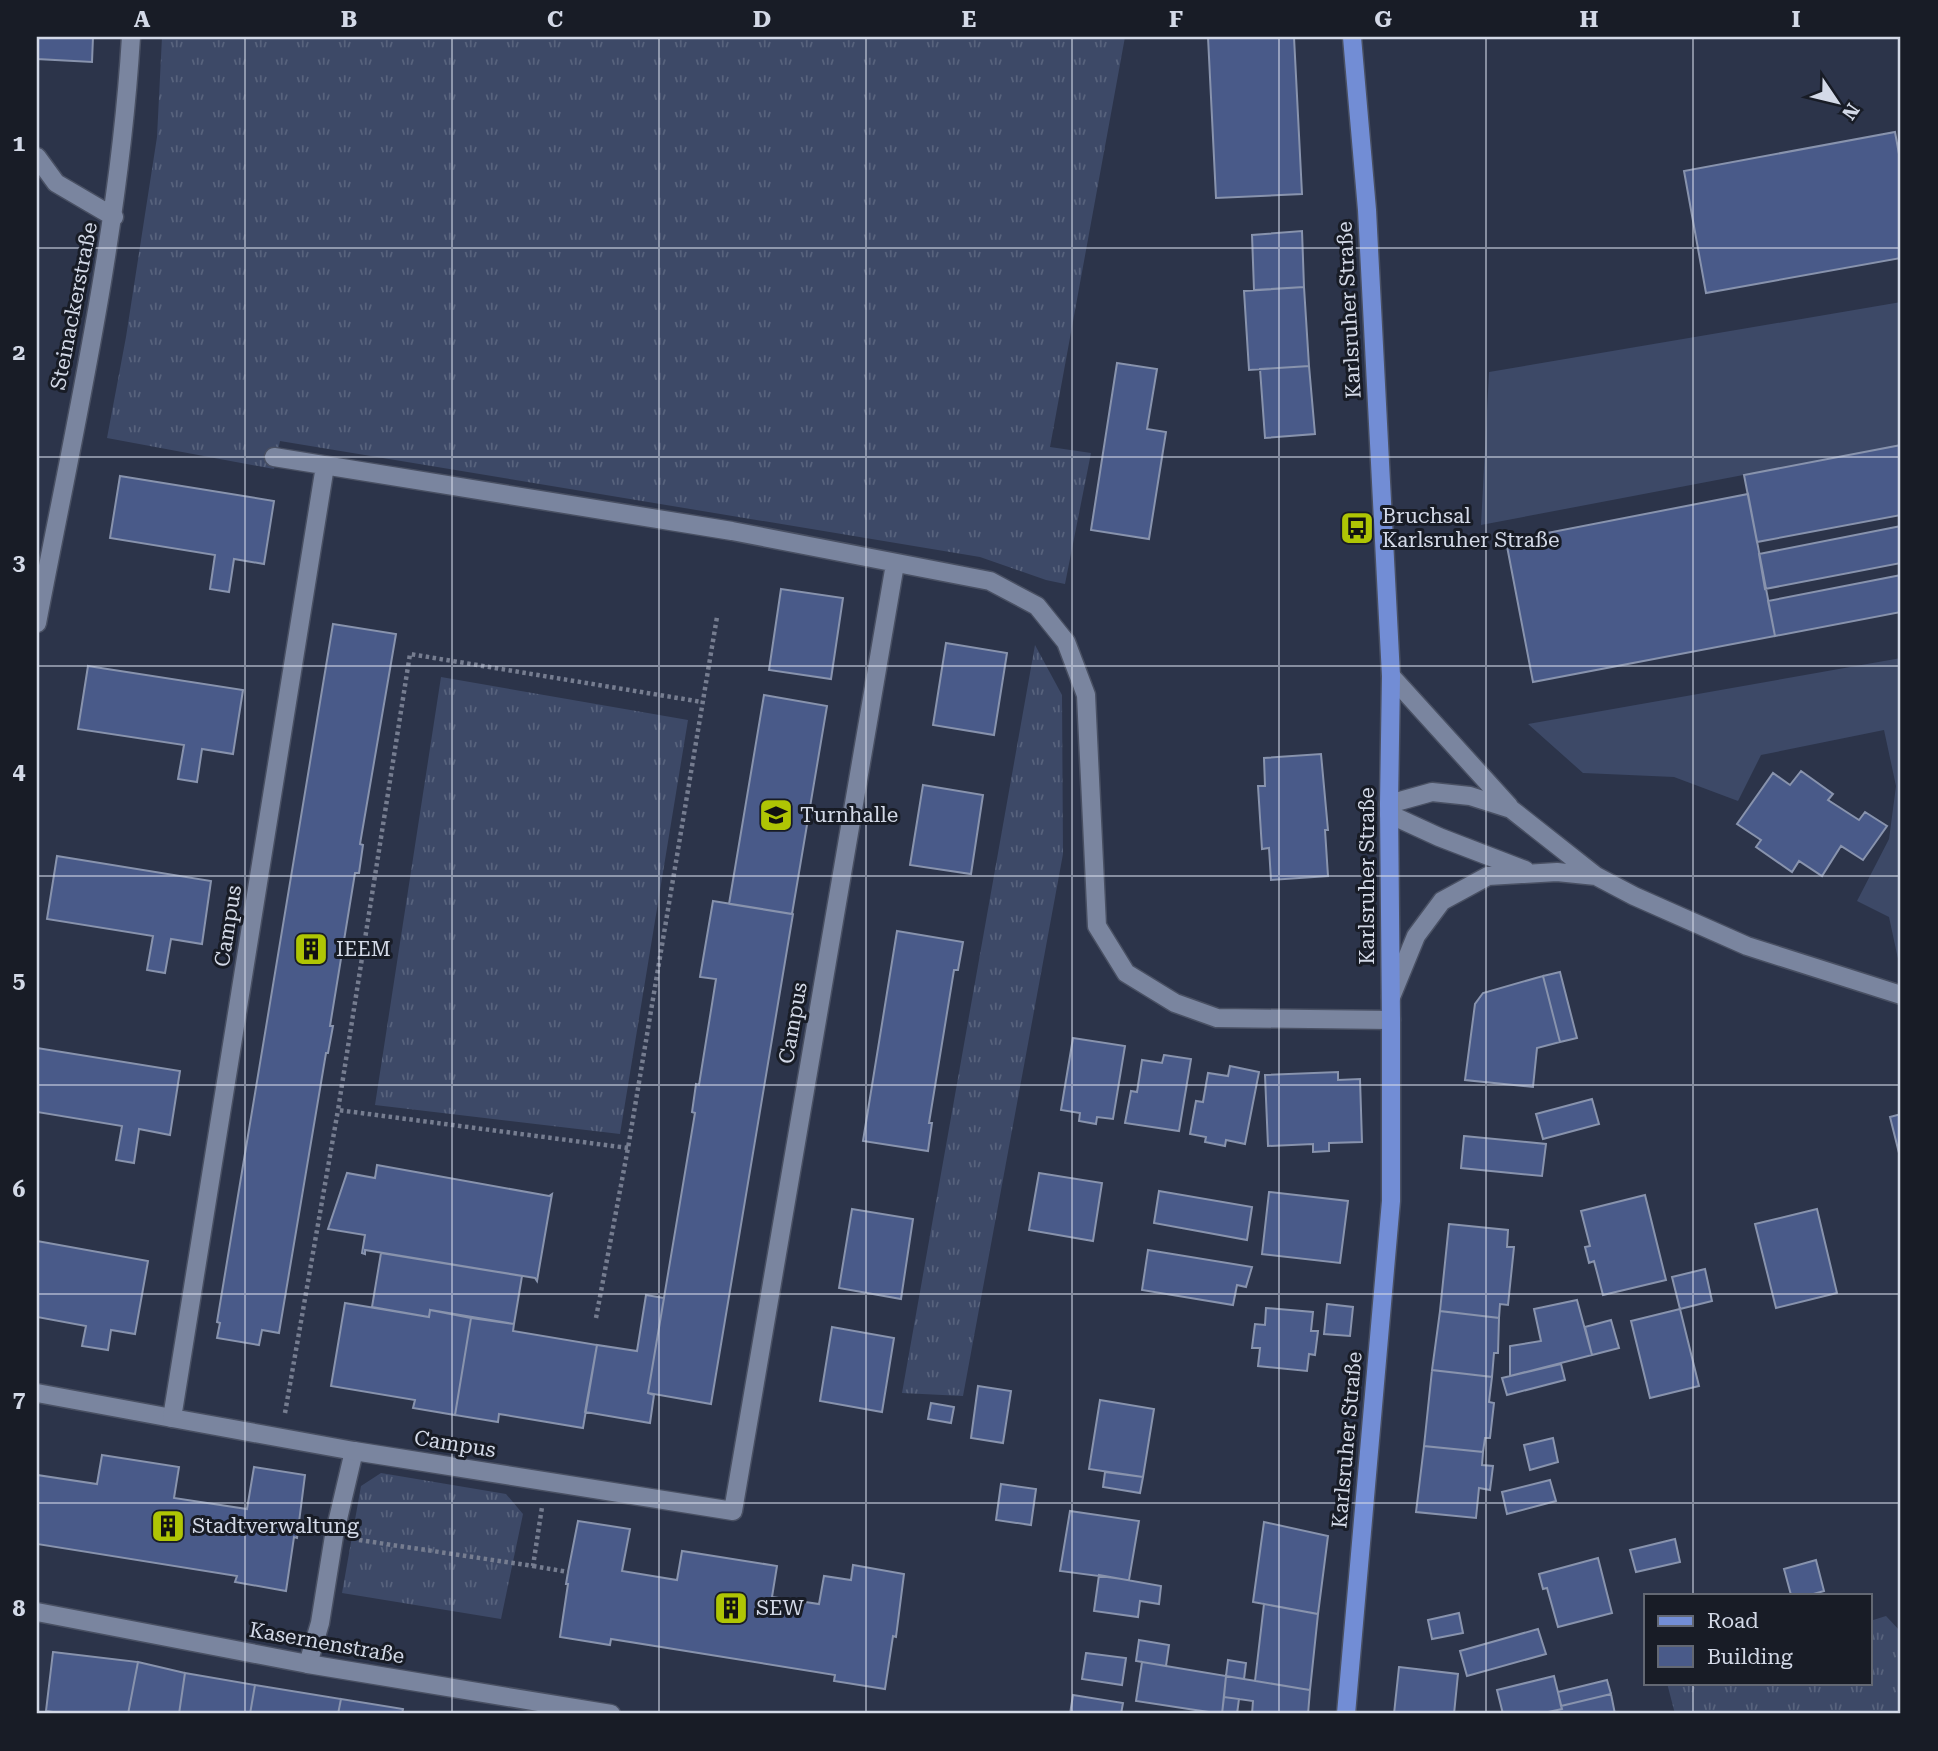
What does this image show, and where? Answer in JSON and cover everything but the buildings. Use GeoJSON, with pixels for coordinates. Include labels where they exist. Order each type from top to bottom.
{"type":"FeatureCollection","features":[{"type":"Feature","properties":{"kind":"main road","name":"Karlsruher Straße"},"geometry":{"type":"LineString","coordinates":[[1346,1714],[1391,1201],[1391,676],[1367,210],[1352,37]]}},
{"type":"Feature","properties":{"kind":"street","name":"Steinackerstraße"},"geometry":{"type":"LineString","coordinates":[[37,623],[114,217],[127,115],[131,37]]}},
{"type":"Feature","properties":{"kind":"street"},"geometry":{"type":"LineString","coordinates":[[37,157],[56,183],[114,217]]}},
{"type":"Feature","properties":{"kind":"street"},"geometry":{"type":"LineString","coordinates":[[274,457],[732,531],[990,581],[1037,606],[1066,642],[1086,695],[1097,926],[1126,973],[1175,1003],[1217,1018],[1391,1020]]}},
{"type":"Feature","properties":{"kind":"street","name":"Campus"},"geometry":{"type":"LineString","coordinates":[[325,466],[172,1418],[354,1451],[733,1511],[895,564]]}},
{"type":"Feature","properties":{"kind":"street"},"geometry":{"type":"LineString","coordinates":[[1391,676],[1511,809],[1595,876],[1747,946],[1901,995]]}},
{"type":"Feature","properties":{"kind":"street"},"geometry":{"type":"LineString","coordinates":[[1389,809],[1432,792],[1470,796],[1511,809]]}},
{"type":"Feature","properties":{"kind":"street"},"geometry":{"type":"LineString","coordinates":[[1389,809],[1439,837],[1534,873]]}},
{"type":"Feature","properties":{"kind":"street"},"geometry":{"type":"LineString","coordinates":[[1391,997],[1416,936],[1442,901],[1488,876],[1557,872],[1595,876]]}},
{"type":"Feature","properties":{"kind":"street"},"geometry":{"type":"LineString","coordinates":[[37,1393],[172,1418]]}},
{"type":"Feature","properties":{"kind":"street"},"geometry":{"type":"LineString","coordinates":[[308,1664],[320,1623],[334,1536],[354,1451]]}},
{"type":"Feature","properties":{"kind":"street","name":"Kasernenstraße"},"geometry":{"type":"LineString","coordinates":[[37,1612],[308,1664],[611,1714]]}},
{"type":"Feature","properties":{"kind":"path"},"geometry":{"type":"LineString","coordinates":[[596,1318],[628,1148],[718,617]]}},
{"type":"Feature","properties":{"kind":"path"},"geometry":{"type":"LineString","coordinates":[[281,1437],[338,1110],[410,654],[702,702]]}},
{"type":"Feature","properties":{"kind":"path"},"geometry":{"type":"LineString","coordinates":[[338,1110],[628,1148]]}},
{"type":"Feature","properties":{"kind":"path"},"geometry":{"type":"LineString","coordinates":[[533,1566],[546,1482]]}},
{"type":"Feature","properties":{"kind":"path"},"geometry":{"type":"LineString","coordinates":[[334,1536],[568,1572]]}},
{"type":"Feature","properties":{"kind":"green space"},"geometry":{"type":"Polygon","coordinates":[[[162,37],[1125,37],[1050,447],[1091,453],[1065,584],[980,557],[280,441],[274,469],[107,438],[126,337],[157,137],[162,37]]]}},
{"type":"Feature","properties":{"kind":"green space"},"geometry":{"type":"Polygon","coordinates":[[[1901,302],[1901,445],[1481,525],[1489,372],[1901,302]]]}},
{"type":"Feature","properties":{"kind":"green space"},"geometry":{"type":"Polygon","coordinates":[[[1035,645],[1062,695],[1063,854],[963,1396],[902,1393],[1035,645]]]}},
{"type":"Feature","properties":{"kind":"green space"},"geometry":{"type":"Polygon","coordinates":[[[1901,658],[1901,960],[1898,959],[1889,917],[1857,901],[1889,839],[1896,786],[1884,730],[1761,755],[1738,801],[1674,777],[1583,773],[1528,724],[1901,658]]]}},
{"type":"Feature","properties":{"kind":"green space"},"geometry":{"type":"Polygon","coordinates":[[[441,677],[688,720],[620,1134],[375,1105],[441,677]]]}},
{"type":"Feature","properties":{"kind":"green space"},"geometry":{"type":"Polygon","coordinates":[[[381,1473],[506,1494],[523,1514],[501,1619],[342,1593],[361,1486],[381,1473]]]}},
{"type":"Feature","properties":{"kind":"green space"},"geometry":{"type":"Polygon","coordinates":[[[1886,1616],[1901,1632],[1901,1714],[1675,1714],[1667,1684],[1871,1684],[1871,1621],[1886,1616]]]}},
{"type":"Feature","properties":{"kind":"place","name":"Bruchsal Karlsruher Straße"},"geometry":{"type":"Point","coordinates":[1357,528]}},
{"type":"Feature","properties":{"kind":"place","name":"Turnhalle"},"geometry":{"type":"Point","coordinates":[776,815]}},
{"type":"Feature","properties":{"kind":"place","name":"IEEM"},"geometry":{"type":"Point","coordinates":[311,949]}},
{"type":"Feature","properties":{"kind":"place","name":"Stadtverwaltung"},"geometry":{"type":"Point","coordinates":[168,1526]}},
{"type":"Feature","properties":{"kind":"place","name":"SEW"},"geometry":{"type":"Point","coordinates":[731,1608]}}]}
